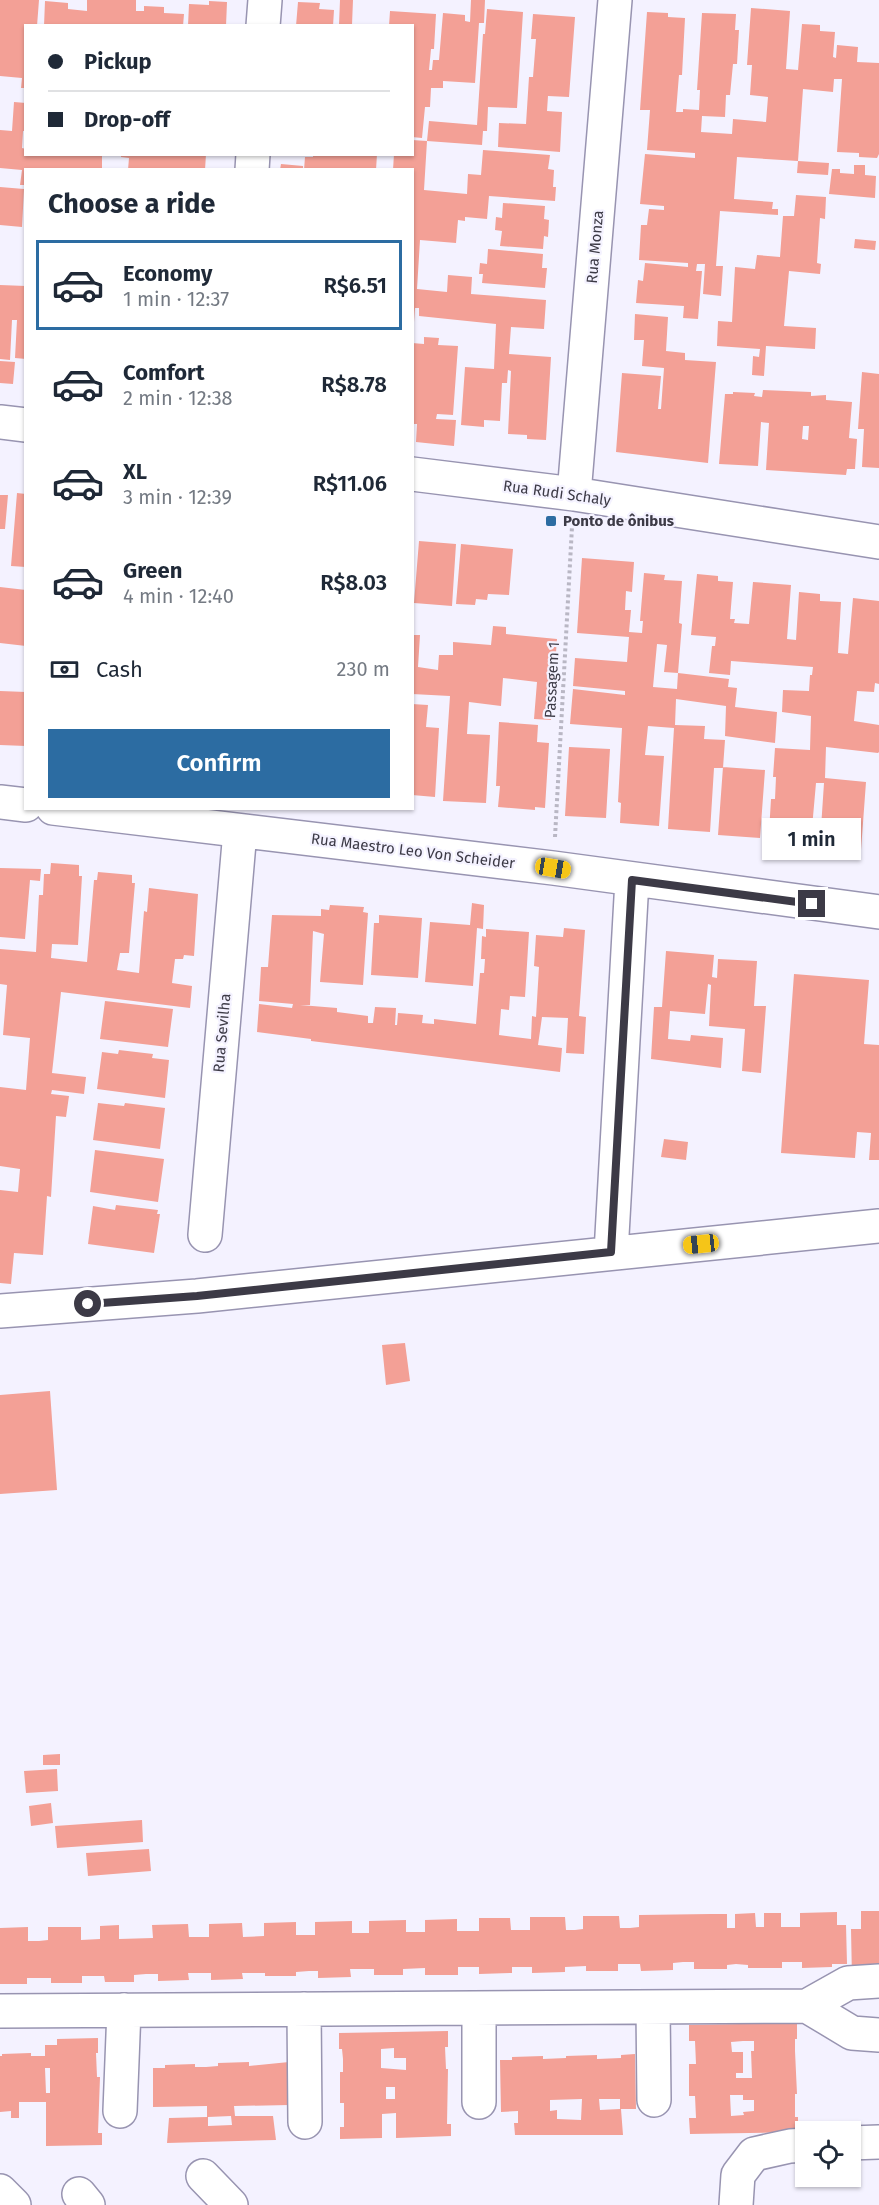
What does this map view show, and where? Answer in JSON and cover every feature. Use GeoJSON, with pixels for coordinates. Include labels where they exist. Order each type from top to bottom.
{"type":"FeatureCollection","features":[{"type":"Feature","properties":{"kind":"street"},"geometry":{"type":"LineString","coordinates":[[263,24],[265,0]]}},
{"type":"Feature","properties":{"kind":"street","name":"Rua Monza"},"geometry":{"type":"LineString","coordinates":[[574,494],[615,0]]}},
{"type":"Feature","properties":{"kind":"street"},"geometry":{"type":"LineString","coordinates":[[0,422],[24,425]]}},
{"type":"Feature","properties":{"kind":"street","name":"Rua Rudi Schaly"},"geometry":{"type":"LineString","coordinates":[[414,474],[574,494],[879,542]]}},
{"type":"Feature","properties":{"kind":"street"},"geometry":{"type":"LineString","coordinates":[[0,802],[24,805]]}},
{"type":"Feature","properties":{"kind":"street","name":"Rua Maestro Leo Von Scheider"},"geometry":{"type":"LineString","coordinates":[[69,810],[553,868],[879,912]]}},
{"type":"Feature","properties":{"kind":"street","name":"Rua Sevilha"},"geometry":{"type":"LineString","coordinates":[[205,1235],[240,831]]}},
{"type":"Feature","properties":{"kind":"street"},"geometry":{"type":"LineString","coordinates":[[611,1252],[632,880]]}},
{"type":"Feature","properties":{"kind":"street"},"geometry":{"type":"LineString","coordinates":[[0,1311],[197,1296],[879,1226]]}},
{"type":"Feature","properties":{"kind":"street"},"geometry":{"type":"LineString","coordinates":[[0,2011],[807,2006],[848,1983],[879,1981]]}},
{"type":"Feature","properties":{"kind":"street"},"geometry":{"type":"LineString","coordinates":[[807,2006],[852,2033],[879,2035]]}},
{"type":"Feature","properties":{"kind":"street"},"geometry":{"type":"LineString","coordinates":[[653,2007],[654,2100]]}},
{"type":"Feature","properties":{"kind":"street"},"geometry":{"type":"LineString","coordinates":[[479,2008],[479,2102]]}},
{"type":"Feature","properties":{"kind":"street"},"geometry":{"type":"LineString","coordinates":[[304,2009],[305,2122]]}},
{"type":"Feature","properties":{"kind":"street"},"geometry":{"type":"LineString","coordinates":[[120,2111],[124,2010]]}},
{"type":"Feature","properties":{"kind":"street"},"geometry":{"type":"LineString","coordinates":[[861,2143],[879,2142]]}},
{"type":"Feature","properties":{"kind":"street"},"geometry":{"type":"LineString","coordinates":[[736,2205],[738,2175],[754,2154],[795,2146]]}},
{"type":"Feature","properties":{"kind":"street"},"geometry":{"type":"LineString","coordinates":[[202,2176],[231,2205]]}},
{"type":"Feature","properties":{"kind":"street"},"geometry":{"type":"LineString","coordinates":[[0,2191],[14,2205]]}},
{"type":"Feature","properties":{"kind":"path","name":"Passagem 1"},"geometry":{"type":"LineString","coordinates":[[553,868],[574,494]]}},
{"type":"Feature","properties":{"kind":"building"},"geometry":{"type":"Polygon","coordinates":[[[0,0],[39,0],[37,24],[24,24],[24,88],[21,88],[22,78],[0,76],[0,0]]]}},
{"type":"Feature","properties":{"kind":"building"},"geometry":{"type":"Polygon","coordinates":[[[87,0],[136,0],[136,11],[144,11],[144,6],[164,7],[164,13],[184,14],[183,24],[44,24],[45,1],[68,3],[68,9],[87,11],[87,0]]]}},
{"type":"Feature","properties":{"kind":"building"},"geometry":{"type":"Polygon","coordinates":[[[340,0],[353,0],[352,24],[339,24],[340,0]]]}},
{"type":"Feature","properties":{"kind":"building"},"geometry":{"type":"Polygon","coordinates":[[[471,0],[485,0],[484,23],[479,23],[475,83],[443,81],[443,88],[431,88],[430,107],[425,107],[422,138],[414,137],[414,24],[389,24],[390,11],[436,14],[434,49],[431,49],[429,70],[432,70],[433,60],[439,60],[443,13],[465,15],[465,21],[470,22],[471,0]]]}},
{"type":"Feature","properties":{"kind":"building"},"geometry":{"type":"Polygon","coordinates":[[[209,1],[227,2],[226,24],[188,24],[189,4],[209,5],[209,1]]]}},
{"type":"Feature","properties":{"kind":"building"},"geometry":{"type":"Polygon","coordinates":[[[298,2],[320,3],[319,9],[334,10],[333,24],[296,24],[298,2]]]}},
{"type":"Feature","properties":{"kind":"building"},"geometry":{"type":"Polygon","coordinates":[[[751,8],[790,11],[786,69],[798,70],[802,24],[820,25],[820,31],[835,32],[833,57],[836,58],[837,45],[858,47],[857,62],[879,63],[879,154],[877,158],[859,157],[859,153],[837,152],[842,79],[834,79],[833,92],[803,89],[798,161],[737,157],[734,199],[773,202],[772,209],[778,209],[778,215],[720,211],[716,266],[723,266],[721,296],[703,294],[705,264],[697,264],[696,271],[702,271],[698,319],[683,318],[684,306],[636,303],[638,280],[643,281],[645,263],[688,267],[688,263],[639,260],[641,225],[647,225],[649,209],[664,210],[664,206],[640,204],[645,154],[695,158],[695,153],[647,150],[650,110],[640,110],[647,12],[668,13],[668,17],[685,18],[682,75],[679,75],[676,112],[683,112],[683,109],[699,110],[700,90],[697,90],[702,13],[736,14],[735,30],[739,30],[737,64],[733,64],[730,95],[726,95],[725,117],[702,116],[701,132],[732,134],[733,119],[766,122],[768,97],[750,95],[752,65],[747,65],[751,8]]]}},
{"type":"Feature","properties":{"kind":"building"},"geometry":{"type":"Polygon","coordinates":[[[487,9],[523,12],[517,108],[488,107],[487,131],[483,131],[482,145],[427,141],[429,121],[477,125],[483,34],[485,34],[487,9]]]}},
{"type":"Feature","properties":{"kind":"building"},"geometry":{"type":"Polygon","coordinates":[[[533,14],[575,17],[569,97],[548,96],[547,111],[562,112],[560,152],[498,147],[499,123],[526,124],[529,77],[533,77],[536,39],[531,39],[533,14]]]}},
{"type":"Feature","properties":{"kind":"building"},"geometry":{"type":"Polygon","coordinates":[[[14,102],[24,103],[22,148],[24,148],[24,156],[102,156],[102,168],[24,168],[24,185],[20,185],[22,170],[0,168],[0,130],[12,131],[14,102]]]}},
{"type":"Feature","properties":{"kind":"building"},"geometry":{"type":"Polygon","coordinates":[[[414,140],[427,141],[424,190],[467,194],[468,174],[481,175],[483,150],[550,155],[548,169],[554,170],[555,201],[489,196],[487,219],[465,217],[465,221],[458,220],[456,243],[420,240],[417,289],[447,292],[448,275],[472,277],[471,294],[546,300],[544,329],[511,327],[509,354],[551,357],[546,440],[527,439],[527,435],[508,434],[511,371],[508,370],[507,383],[502,383],[500,421],[484,420],[484,427],[461,425],[465,367],[494,369],[496,324],[419,316],[419,308],[415,308],[414,322],[414,168],[393,168],[394,156],[414,156],[414,140]]]}},
{"type":"Feature","properties":{"kind":"building"},"geometry":{"type":"Polygon","coordinates":[[[206,156],[205,168],[128,168],[129,158],[121,157],[206,156]]]}},
{"type":"Feature","properties":{"kind":"building"},"geometry":{"type":"Polygon","coordinates":[[[377,156],[376,168],[304,168],[305,157],[377,156]]]}},
{"type":"Feature","properties":{"kind":"building"},"geometry":{"type":"Polygon","coordinates":[[[798,161],[829,163],[828,175],[797,173],[798,161]]]}},
{"type":"Feature","properties":{"kind":"building"},"geometry":{"type":"Polygon","coordinates":[[[281,164],[303,166],[303,168],[280,168],[281,164]]]}},
{"type":"Feature","properties":{"kind":"building"},"geometry":{"type":"Polygon","coordinates":[[[854,165],[865,165],[865,175],[876,176],[875,198],[829,194],[832,169],[840,169],[840,173],[854,174],[854,165]]]}},
{"type":"Feature","properties":{"kind":"building"},"geometry":{"type":"Polygon","coordinates":[[[0,187],[24,189],[22,227],[0,225],[0,187]]]}},
{"type":"Feature","properties":{"kind":"building"},"geometry":{"type":"Polygon","coordinates":[[[796,195],[826,197],[825,219],[820,218],[817,263],[821,264],[820,274],[789,271],[784,326],[816,328],[815,349],[766,346],[764,376],[752,375],[753,356],[759,357],[760,349],[717,346],[718,321],[732,322],[735,267],[755,269],[757,255],[780,257],[783,216],[794,216],[796,195]]]}},
{"type":"Feature","properties":{"kind":"building"},"geometry":{"type":"Polygon","coordinates":[[[503,203],[545,206],[544,219],[549,220],[548,237],[544,236],[543,249],[500,246],[502,231],[495,230],[496,217],[502,218],[503,203]]]}},
{"type":"Feature","properties":{"kind":"building"},"geometry":{"type":"Polygon","coordinates":[[[855,239],[876,241],[875,250],[854,248],[855,239]]]}},
{"type":"Feature","properties":{"kind":"building"},"geometry":{"type":"Polygon","coordinates":[[[488,249],[543,254],[542,268],[547,268],[545,288],[482,283],[483,274],[479,274],[480,263],[487,264],[488,249]]]}},
{"type":"Feature","properties":{"kind":"building"},"geometry":{"type":"Polygon","coordinates":[[[0,285],[24,286],[24,359],[15,358],[17,320],[12,320],[10,360],[0,359],[0,285]]]}},
{"type":"Feature","properties":{"kind":"building"},"geometry":{"type":"Polygon","coordinates":[[[635,314],[668,317],[666,351],[685,353],[685,360],[716,362],[708,463],[616,452],[622,373],[661,376],[658,409],[661,409],[664,368],[642,366],[644,340],[634,340],[635,314]]]}},
{"type":"Feature","properties":{"kind":"building"},"geometry":{"type":"Polygon","coordinates":[[[424,337],[439,338],[438,345],[458,346],[453,415],[437,414],[436,419],[456,420],[454,446],[416,442],[414,343],[424,344],[424,337]]]}},
{"type":"Feature","properties":{"kind":"building"},"geometry":{"type":"Polygon","coordinates":[[[0,361],[15,362],[13,384],[0,383],[0,361]]]}},
{"type":"Feature","properties":{"kind":"building"},"geometry":{"type":"Polygon","coordinates":[[[862,372],[879,374],[879,468],[862,467],[864,429],[858,429],[862,372]]]}},
{"type":"Feature","properties":{"kind":"building"},"geometry":{"type":"Polygon","coordinates":[[[763,390],[811,392],[811,396],[826,395],[826,400],[852,402],[849,438],[857,439],[855,469],[847,469],[846,475],[766,470],[769,423],[761,422],[758,466],[719,464],[725,394],[755,393],[754,396],[762,397],[763,390]],[[803,426],[802,439],[808,440],[809,426],[803,426]]]}},
{"type":"Feature","properties":{"kind":"building"},"geometry":{"type":"Polygon","coordinates":[[[17,493],[24,494],[24,567],[11,566],[17,493]]]}},
{"type":"Feature","properties":{"kind":"building"},"geometry":{"type":"Polygon","coordinates":[[[0,495],[8,495],[5,529],[0,529],[0,495]]]}},
{"type":"Feature","properties":{"kind":"building"},"geometry":{"type":"Polygon","coordinates":[[[419,541],[456,544],[452,606],[414,603],[419,541]]]}},
{"type":"Feature","properties":{"kind":"building"},"geometry":{"type":"Polygon","coordinates":[[[461,544],[513,549],[509,595],[488,594],[487,600],[476,599],[475,605],[456,604],[461,544]]]}},
{"type":"Feature","properties":{"kind":"building"},"geometry":{"type":"Polygon","coordinates":[[[582,558],[634,562],[632,592],[626,591],[625,610],[631,610],[629,632],[642,633],[643,621],[640,621],[644,573],[665,575],[664,580],[682,581],[679,623],[682,624],[678,673],[729,679],[728,687],[737,688],[735,707],[777,712],[775,743],[725,736],[726,706],[676,699],[675,725],[705,726],[704,739],[725,740],[723,768],[714,768],[710,832],[668,829],[674,728],[648,726],[645,755],[664,756],[659,826],[620,823],[621,803],[618,802],[622,728],[570,724],[573,689],[625,695],[625,691],[573,686],[575,658],[627,662],[629,637],[577,633],[582,558]],[[657,644],[653,687],[677,689],[678,673],[664,672],[667,645],[657,644]]]}},
{"type":"Feature","properties":{"kind":"building"},"geometry":{"type":"Polygon","coordinates":[[[697,574],[718,576],[718,581],[733,582],[730,619],[735,619],[734,623],[749,624],[753,582],[791,585],[787,639],[796,640],[799,592],[820,594],[820,601],[841,602],[838,653],[848,654],[853,598],[879,601],[879,684],[875,683],[874,692],[857,691],[854,721],[879,725],[879,752],[826,747],[825,778],[866,782],[861,850],[824,848],[825,830],[821,829],[819,852],[768,849],[771,799],[775,799],[776,777],[773,777],[775,748],[810,750],[811,716],[782,712],[783,690],[809,691],[813,667],[731,661],[730,675],[709,673],[712,646],[715,646],[716,637],[691,635],[697,574]],[[816,783],[812,828],[821,828],[824,783],[816,783]]]}},
{"type":"Feature","properties":{"kind":"building"},"geometry":{"type":"Polygon","coordinates":[[[0,587],[24,590],[24,646],[0,643],[0,587]]]}},
{"type":"Feature","properties":{"kind":"building"},"geometry":{"type":"Polygon","coordinates":[[[493,626],[506,627],[506,634],[557,639],[551,720],[534,719],[537,682],[503,678],[501,706],[469,702],[467,734],[490,735],[486,803],[443,801],[450,696],[414,694],[414,635],[420,635],[418,667],[438,670],[439,655],[453,655],[453,642],[491,645],[493,626]]]}},
{"type":"Feature","properties":{"kind":"building"},"geometry":{"type":"Polygon","coordinates":[[[0,691],[24,692],[24,746],[0,745],[0,691]]]}},
{"type":"Feature","properties":{"kind":"building"},"geometry":{"type":"Polygon","coordinates":[[[414,704],[428,705],[426,727],[439,728],[435,797],[414,795],[414,704]]]}},
{"type":"Feature","properties":{"kind":"building"},"geometry":{"type":"Polygon","coordinates":[[[499,722],[538,725],[537,742],[549,743],[545,808],[535,807],[535,810],[498,807],[500,786],[496,786],[499,722]]]}},
{"type":"Feature","properties":{"kind":"building"},"geometry":{"type":"Polygon","coordinates":[[[569,747],[610,749],[606,818],[565,816],[569,747]]]}},
{"type":"Feature","properties":{"kind":"building"},"geometry":{"type":"Polygon","coordinates":[[[723,767],[765,770],[760,838],[718,835],[723,767]]]}},
{"type":"Feature","properties":{"kind":"building"},"geometry":{"type":"Polygon","coordinates":[[[51,863],[79,865],[79,876],[82,876],[78,945],[52,944],[51,958],[87,962],[94,880],[97,880],[98,872],[132,875],[132,883],[135,883],[129,953],[120,953],[117,970],[139,973],[144,911],[147,912],[149,888],[198,894],[194,956],[184,955],[183,959],[175,959],[172,983],[192,986],[190,1008],[61,992],[52,1073],[86,1077],[84,1094],[52,1090],[51,1094],[69,1096],[66,1117],[56,1116],[51,1197],[47,1196],[43,1255],[14,1253],[11,1284],[0,1283],[0,1190],[18,1192],[20,1169],[0,1166],[0,1087],[26,1090],[30,1038],[3,1035],[7,985],[0,984],[0,949],[36,952],[39,895],[43,895],[44,874],[50,874],[51,863]]]}},
{"type":"Feature","properties":{"kind":"building"},"geometry":{"type":"Polygon","coordinates":[[[0,868],[41,869],[40,881],[30,880],[25,939],[0,937],[0,868]]]}},
{"type":"Feature","properties":{"kind":"building"},"geometry":{"type":"Polygon","coordinates":[[[472,903],[484,905],[483,929],[477,928],[473,986],[425,982],[430,922],[470,925],[472,903]]]}},
{"type":"Feature","properties":{"kind":"building"},"geometry":{"type":"Polygon","coordinates":[[[330,905],[364,907],[363,912],[368,913],[363,985],[320,982],[324,934],[313,931],[310,1005],[300,1005],[337,1008],[337,1012],[368,1016],[368,1023],[373,1023],[375,1007],[396,1008],[395,1025],[397,1025],[398,1013],[423,1015],[422,1023],[434,1024],[434,1019],[476,1024],[480,973],[484,973],[485,959],[481,959],[482,936],[486,937],[486,929],[529,932],[525,997],[510,996],[509,1010],[501,1009],[499,1035],[531,1039],[532,1016],[536,1017],[539,967],[534,966],[536,935],[563,937],[564,928],[585,930],[579,1016],[586,1017],[584,1054],[566,1053],[568,1018],[542,1017],[538,1045],[562,1048],[560,1072],[311,1041],[311,1039],[257,1032],[259,1004],[292,1008],[293,1004],[259,1001],[261,967],[268,967],[272,915],[321,916],[321,909],[329,910],[330,905]]]}},
{"type":"Feature","properties":{"kind":"building"},"geometry":{"type":"Polygon","coordinates":[[[379,915],[422,918],[418,978],[371,975],[374,923],[379,923],[379,915]]]}},
{"type":"Feature","properties":{"kind":"building"},"geometry":{"type":"Polygon","coordinates":[[[666,951],[714,955],[712,977],[717,978],[718,959],[757,961],[754,1006],[766,1006],[761,1073],[742,1071],[745,1029],[709,1026],[711,985],[708,984],[705,1014],[670,1011],[668,1039],[690,1041],[691,1035],[723,1038],[721,1068],[651,1059],[654,1007],[662,1007],[666,951]]]}},
{"type":"Feature","properties":{"kind":"building"},"geometry":{"type":"Polygon","coordinates":[[[794,974],[869,980],[864,1044],[879,1045],[879,1160],[869,1160],[871,1133],[857,1132],[855,1158],[781,1153],[794,974]]]}},
{"type":"Feature","properties":{"kind":"building"},"geometry":{"type":"Polygon","coordinates":[[[105,1001],[173,1009],[168,1047],[100,1039],[105,1001]]]}},
{"type":"Feature","properties":{"kind":"building"},"geometry":{"type":"Polygon","coordinates":[[[119,1050],[153,1054],[152,1058],[169,1060],[165,1098],[97,1089],[102,1052],[118,1054],[119,1050]]]}},
{"type":"Feature","properties":{"kind":"building"},"geometry":{"type":"Polygon","coordinates":[[[98,1103],[124,1106],[125,1103],[165,1108],[160,1149],[93,1140],[98,1103]]]}},
{"type":"Feature","properties":{"kind":"building"},"geometry":{"type":"Polygon","coordinates":[[[664,1139],[688,1142],[686,1160],[661,1157],[664,1139]]]}},
{"type":"Feature","properties":{"kind":"building"},"geometry":{"type":"Polygon","coordinates":[[[95,1150],[164,1159],[158,1202],[90,1192],[95,1150]]]}},
{"type":"Feature","properties":{"kind":"building"},"geometry":{"type":"Polygon","coordinates":[[[116,1205],[158,1210],[157,1214],[160,1214],[154,1253],[88,1244],[93,1206],[115,1210],[116,1205]]]}},
{"type":"Feature","properties":{"kind":"building"},"geometry":{"type":"Polygon","coordinates":[[[405,1343],[410,1381],[386,1385],[382,1345],[405,1343]]]}},
{"type":"Feature","properties":{"kind":"building"},"geometry":{"type":"Polygon","coordinates":[[[50,1391],[57,1490],[0,1494],[0,1395],[50,1391]]]}},
{"type":"Feature","properties":{"kind":"building"},"geometry":{"type":"Polygon","coordinates":[[[60,1754],[60,1765],[43,1765],[43,1755],[60,1754]]]}},
{"type":"Feature","properties":{"kind":"building"},"geometry":{"type":"Polygon","coordinates":[[[57,1769],[58,1791],[26,1793],[24,1771],[57,1769]]]}},
{"type":"Feature","properties":{"kind":"building"},"geometry":{"type":"Polygon","coordinates":[[[51,1803],[53,1823],[31,1826],[29,1806],[51,1803]]]}},
{"type":"Feature","properties":{"kind":"building"},"geometry":{"type":"Polygon","coordinates":[[[142,1820],[143,1842],[57,1848],[55,1826],[142,1820]]]}},
{"type":"Feature","properties":{"kind":"building"},"geometry":{"type":"Polygon","coordinates":[[[149,1849],[151,1871],[88,1876],[86,1853],[149,1849]]]}},
{"type":"Feature","properties":{"kind":"building"},"geometry":{"type":"Polygon","coordinates":[[[861,1911],[879,1911],[879,1974],[852,1979],[851,1929],[861,1929],[861,1911]]]}},
{"type":"Feature","properties":{"kind":"building"},"geometry":{"type":"Polygon","coordinates":[[[837,1912],[837,1925],[846,1925],[847,1964],[832,1964],[832,1967],[802,1968],[802,1962],[782,1962],[782,1968],[748,1968],[748,1965],[736,1964],[727,1965],[727,1969],[694,1969],[694,1962],[683,1962],[673,1963],[673,1970],[641,1971],[640,1964],[618,1964],[618,1971],[586,1971],[586,1966],[565,1967],[565,1972],[532,1973],[532,1967],[512,1967],[512,1973],[479,1974],[479,1967],[458,1967],[458,1975],[425,1975],[425,1968],[403,1969],[403,1975],[374,1975],[374,1969],[350,1969],[351,1977],[318,1978],[318,1971],[309,1971],[296,1972],[296,1976],[242,1973],[243,1979],[211,1980],[211,1973],[188,1973],[189,1980],[158,1981],[158,1974],[146,1974],[134,1975],[134,1982],[105,1982],[104,1976],[82,1976],[82,1983],[51,1983],[51,1978],[27,1978],[27,1984],[0,1984],[0,1928],[28,1927],[28,1941],[39,1941],[48,1940],[48,1927],[81,1927],[81,1940],[100,1939],[100,1926],[119,1925],[119,1939],[153,1938],[152,1925],[188,1924],[189,1937],[209,1937],[209,1924],[242,1923],[243,1937],[264,1936],[264,1923],[296,1922],[296,1935],[315,1935],[315,1922],[352,1921],[352,1933],[369,1933],[369,1921],[406,1920],[406,1932],[425,1932],[425,1920],[457,1919],[457,1931],[479,1931],[479,1918],[510,1918],[511,1930],[530,1930],[530,1917],[565,1917],[566,1930],[575,1930],[583,1929],[583,1916],[619,1916],[620,1928],[630,1928],[639,1927],[639,1915],[727,1914],[727,1928],[735,1928],[735,1914],[755,1913],[756,1927],[764,1927],[764,1913],[781,1913],[781,1927],[800,1927],[800,1913],[837,1912]]]}},
{"type":"Feature","properties":{"kind":"building"},"geometry":{"type":"Polygon","coordinates":[[[797,2023],[795,2117],[798,2117],[798,2121],[795,2121],[795,2132],[690,2134],[689,2118],[696,2118],[695,2096],[689,2096],[689,2064],[696,2064],[695,2041],[689,2041],[689,2025],[797,2023]],[[754,2041],[731,2042],[732,2052],[743,2052],[743,2073],[736,2073],[736,2078],[752,2078],[751,2051],[754,2051],[754,2041]],[[730,2095],[731,2116],[754,2111],[754,2100],[743,2100],[743,2095],[730,2095]]]}},
{"type":"Feature","properties":{"kind":"building"},"geometry":{"type":"Polygon","coordinates":[[[448,2031],[448,2047],[445,2047],[446,2069],[448,2069],[447,2124],[451,2124],[451,2136],[396,2138],[396,2113],[382,2114],[382,2138],[340,2139],[340,2127],[344,2127],[344,2103],[340,2103],[340,2072],[343,2072],[343,2059],[342,2049],[339,2049],[339,2033],[448,2031]],[[394,2048],[381,2049],[381,2068],[406,2070],[406,2058],[394,2058],[394,2048]],[[386,2087],[386,2099],[395,2099],[395,2087],[386,2087]]]}},
{"type":"Feature","properties":{"kind":"building"},"geometry":{"type":"Polygon","coordinates":[[[98,2038],[97,2077],[100,2077],[98,2133],[102,2133],[102,2145],[46,2146],[46,2102],[19,2102],[19,2118],[11,2118],[11,2111],[0,2112],[0,2056],[31,2053],[31,2056],[45,2056],[45,2045],[57,2045],[57,2039],[98,2038]],[[45,2068],[46,2093],[50,2093],[50,2068],[45,2068]]]}},
{"type":"Feature","properties":{"kind":"building"},"geometry":{"type":"Polygon","coordinates":[[[635,2054],[636,2109],[621,2109],[623,2135],[515,2135],[514,2123],[518,2123],[518,2111],[501,2112],[500,2060],[512,2060],[512,2057],[543,2056],[543,2059],[597,2055],[597,2059],[621,2058],[621,2055],[635,2054]],[[582,2099],[550,2100],[550,2111],[557,2110],[557,2119],[581,2120],[582,2099]],[[599,2099],[600,2110],[620,2109],[620,2099],[599,2099]]]}},
{"type":"Feature","properties":{"kind":"building"},"geometry":{"type":"Polygon","coordinates":[[[249,2062],[249,2066],[289,2062],[289,2105],[234,2106],[235,2116],[273,2116],[276,2140],[167,2143],[169,2118],[207,2117],[207,2106],[153,2107],[153,2068],[165,2068],[165,2065],[195,2064],[195,2067],[206,2067],[218,2066],[218,2063],[249,2062]],[[231,2116],[208,2117],[208,2126],[232,2125],[231,2116]]]}},
{"type":"Feature","properties":{"kind":"place","name":"Ponto de ônibus"},"geometry":{"type":"Point","coordinates":[551,521]}},
{"type":"Feature","properties":{"kind":"route"},"geometry":{"type":"LineString","coordinates":[[88,1304],[197,1296],[611,1252],[632,880],[812,904]]}}]}
